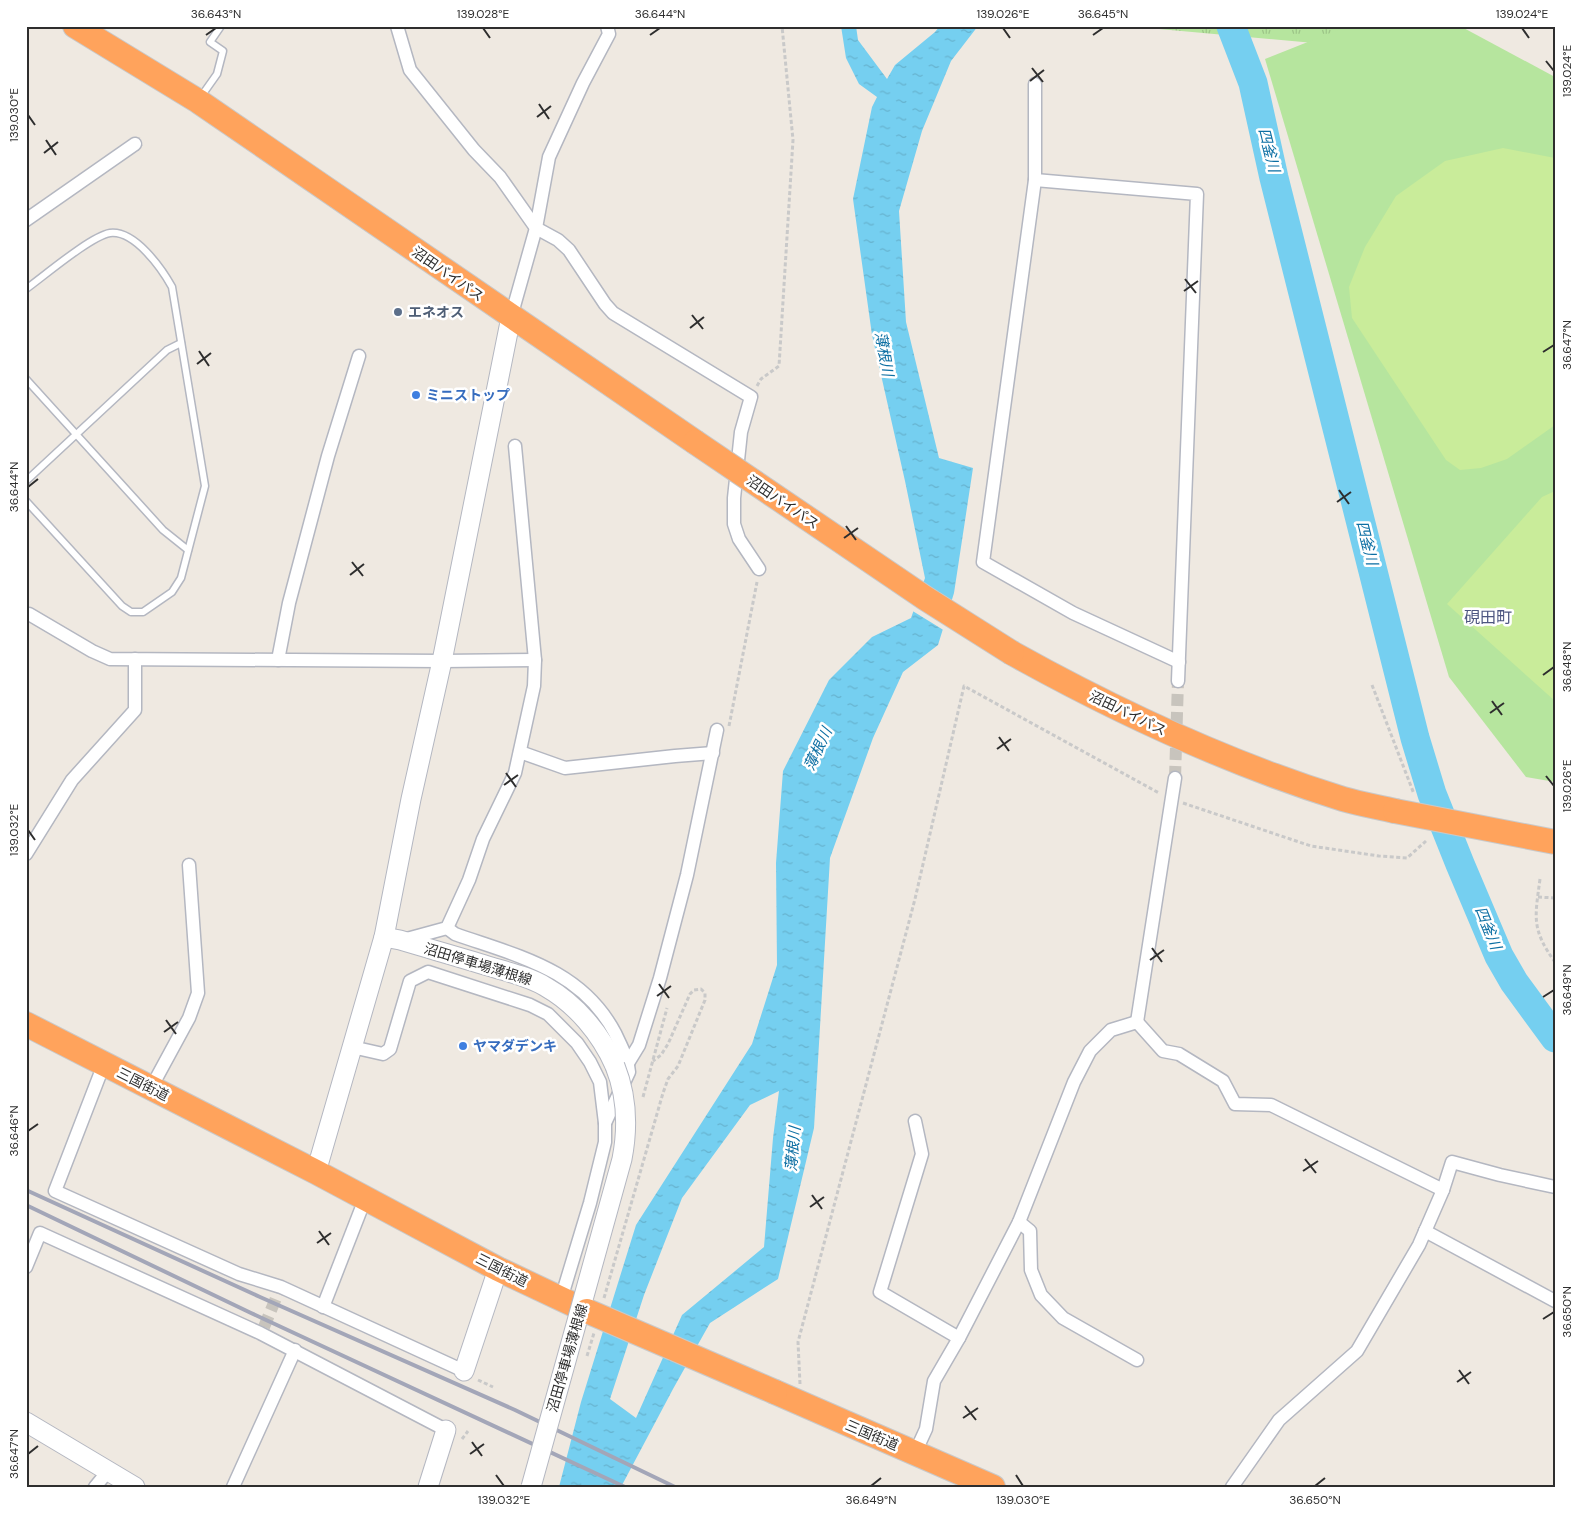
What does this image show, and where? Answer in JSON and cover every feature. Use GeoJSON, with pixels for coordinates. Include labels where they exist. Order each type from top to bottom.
{"type":"FeatureCollection","features":[{"type":"Feature","properties":{"kind":"highway","name":"沼田バイパス"},"geometry":{"type":"LineString","coordinates":[[75,26],[198,101],[511,317],[925,598],[1012,653],[1122,712],[1195,745],[1258,770],[1344,800],[1555,842]]}},
{"type":"Feature","properties":{"kind":"highway","name":"三国街道"},"geometry":{"type":"LineString","coordinates":[[26,1024],[316,1172],[498,1269],[595,1315],[993,1487]]}},
{"type":"Feature","properties":{"kind":"main road"},"geometry":{"type":"LineString","coordinates":[[316,1172],[352,1047],[392,938],[411,799],[442,661],[511,317]]}},
{"type":"Feature","properties":{"kind":"main road","name":"沼田停車場薄根線"},"geometry":{"type":"LineString","coordinates":[[392,938],[519,975],[545,986],[583,1018],[621,1065],[621,1086],[626,1113],[626,1140],[622,1159],[531,1487]]}},
{"type":"Feature","properties":{"kind":"main road"},"geometry":{"type":"LineString","coordinates":[[464,1371],[498,1269]]}},
{"type":"Feature","properties":{"kind":"main road"},"geometry":{"type":"LineString","coordinates":[[26,1422],[135,1487]]}},
{"type":"Feature","properties":{"kind":"main road"},"geometry":{"type":"LineString","coordinates":[[428,1487],[446,1430]]}},
{"type":"Feature","properties":{"kind":"street"},"geometry":{"type":"LineString","coordinates":[[397,26],[410,70],[474,150],[500,177],[536,228],[558,240],[569,250],[612,313],[751,397],[741,432],[734,498],[734,524],[740,539],[759,570]]}},
{"type":"Feature","properties":{"kind":"street"},"geometry":{"type":"LineString","coordinates":[[511,317],[536,228],[549,157],[583,83],[609,34],[607,26]]}},
{"type":"Feature","properties":{"kind":"street"},"geometry":{"type":"LineString","coordinates":[[1035,84],[1035,180],[983,562],[1073,613],[1179,662]]}},
{"type":"Feature","properties":{"kind":"street"},"geometry":{"type":"LineString","coordinates":[[26,220],[135,144]]}},
{"type":"Feature","properties":{"kind":"street"},"geometry":{"type":"LineString","coordinates":[[1035,180],[1197,194],[1178,681]]}},
{"type":"Feature","properties":{"kind":"street"},"geometry":{"type":"LineString","coordinates":[[278,660],[289,603],[325,465],[359,356]]}},
{"type":"Feature","properties":{"kind":"street"},"geometry":{"type":"LineString","coordinates":[[447,928],[469,880],[483,839],[516,773],[534,686],[535,660],[515,446]]}},
{"type":"Feature","properties":{"kind":"street"},"geometry":{"type":"LineString","coordinates":[[26,614],[110,659],[535,660]]}},
{"type":"Feature","properties":{"kind":"street"},"geometry":{"type":"LineString","coordinates":[[26,854],[72,780],[135,710],[135,659]]}},
{"type":"Feature","properties":{"kind":"street"},"geometry":{"type":"LineString","coordinates":[[621,1065],[639,1045],[660,978],[687,875],[717,730]]}},
{"type":"Feature","properties":{"kind":"street"},"geometry":{"type":"LineString","coordinates":[[520,752],[565,768],[712,753]]}},
{"type":"Feature","properties":{"kind":"street"},"geometry":{"type":"LineString","coordinates":[[1137,1022],[1170,799],[1175,778]]}},
{"type":"Feature","properties":{"kind":"street"},"geometry":{"type":"LineString","coordinates":[[151,1088],[189,1018],[198,993],[188,865]]}},
{"type":"Feature","properties":{"kind":"street"},"geometry":{"type":"LineString","coordinates":[[392,938],[447,928]]}},
{"type":"Feature","properties":{"kind":"street"},"geometry":{"type":"LineString","coordinates":[[447,928],[454,934],[540,964],[563,977],[596,1006],[609,1023],[620,1044],[621,1065],[629,1072],[605,1123]]}},
{"type":"Feature","properties":{"kind":"street"},"geometry":{"type":"LineString","coordinates":[[352,1047],[383,1054],[390,1049],[410,981],[428,972],[530,1005],[548,1014],[577,1043],[590,1062],[600,1082],[605,1123],[605,1142],[590,1203],[561,1299]]}},
{"type":"Feature","properties":{"kind":"street"},"geometry":{"type":"LineString","coordinates":[[1137,1022],[1163,1051],[1180,1054],[1223,1081],[1235,1104],[1271,1105],[1443,1190]]}},
{"type":"Feature","properties":{"kind":"street"},"geometry":{"type":"LineString","coordinates":[[915,1453],[926,1429],[934,1381],[1019,1222],[1074,1082],[1090,1051],[1112,1030],[1137,1022]]}},
{"type":"Feature","properties":{"kind":"street"},"geometry":{"type":"LineString","coordinates":[[104,1064],[55,1191],[239,1274],[323,1307],[464,1371]]}},
{"type":"Feature","properties":{"kind":"street"},"geometry":{"type":"LineString","coordinates":[[915,1121],[922,1154],[880,1292],[958,1338]]}},
{"type":"Feature","properties":{"kind":"street"},"geometry":{"type":"LineString","coordinates":[[1232,1487],[1279,1420],[1357,1351],[1419,1245],[1443,1190],[1452,1162],[1500,1175],[1555,1186]]}},
{"type":"Feature","properties":{"kind":"street"},"geometry":{"type":"LineString","coordinates":[[323,1307],[366,1198]]}},
{"type":"Feature","properties":{"kind":"street"},"geometry":{"type":"LineString","coordinates":[[1019,1222],[1030,1231],[1031,1270],[1041,1294],[1062,1318],[1137,1360]]}},
{"type":"Feature","properties":{"kind":"street"},"geometry":{"type":"LineString","coordinates":[[1425,1231],[1555,1301]]}},
{"type":"Feature","properties":{"kind":"street"},"geometry":{"type":"LineString","coordinates":[[26,1267],[40,1233],[262,1330],[295,1350],[446,1430]]}},
{"type":"Feature","properties":{"kind":"street"},"geometry":{"type":"LineString","coordinates":[[234,1487],[295,1350]]}},
{"type":"Feature","properties":{"kind":"street"},"geometry":{"type":"LineString","coordinates":[[94,1487],[109,1470]]}},
{"type":"Feature","properties":{"kind":"lane"},"geometry":{"type":"LineString","coordinates":[[198,101],[217,74],[224,51],[210,42],[220,26]]}},
{"type":"Feature","properties":{"kind":"lane"},"geometry":{"type":"LineString","coordinates":[[26,289],[94,239],[111,233],[122,235],[137,243],[150,256],[172,287],[205,486],[181,578],[172,592],[143,612],[131,612],[122,606],[26,501]]}},
{"type":"Feature","properties":{"kind":"lane"},"geometry":{"type":"LineString","coordinates":[[26,480],[167,350],[181,343]]}},
{"type":"Feature","properties":{"kind":"lane"},"geometry":{"type":"LineString","coordinates":[[26,379],[163,530],[188,550]]}},
{"type":"Feature","properties":{"kind":"path"},"geometry":{"type":"LineString","coordinates":[[751,397],[761,379],[779,366],[792,140],[782,26]]}},
{"type":"Feature","properties":{"kind":"path"},"geometry":{"type":"LineString","coordinates":[[1372,685],[1414,794]]}},
{"type":"Feature","properties":{"kind":"path"},"geometry":{"type":"LineString","coordinates":[[801,1404],[798,1342],[915,900],[964,686],[1170,799],[1311,846],[1407,858],[1426,841]]}},
{"type":"Feature","properties":{"kind":"path"},"geometry":{"type":"LineString","coordinates":[[1540,879],[1536,914],[1538,933],[1555,962]]}},
{"type":"Feature","properties":{"kind":"path"},"geometry":{"type":"LineString","coordinates":[[1538,897],[1555,898]]}},
{"type":"Feature","properties":{"kind":"path"},"geometry":{"type":"LineString","coordinates":[[585,1360],[595,1315],[663,1093],[668,1079],[678,1066],[706,1000],[705,992],[694,990],[690,994],[668,1044],[661,1055],[653,1061]]}},
{"type":"Feature","properties":{"kind":"green space"},"geometry":{"type":"Polygon","coordinates":[[[1126,26],[1362,26],[1325,44],[1126,26]]]}},
{"type":"Feature","properties":{"kind":"green space"},"geometry":{"type":"Polygon","coordinates":[[[1348,26],[1460,26],[1555,77],[1555,782],[1526,777],[1449,677],[1265,59],[1348,26]]]}},
{"type":"Feature","properties":{"kind":"green space"},"geometry":{"type":"Polygon","coordinates":[[[1503,148],[1555,158],[1555,425],[1507,459],[1481,468],[1460,470],[1446,460],[1352,318],[1349,287],[1365,247],[1396,196],[1445,161],[1503,148]]]}},
{"type":"Feature","properties":{"kind":"green space"},"geometry":{"type":"Polygon","coordinates":[[[1555,491],[1555,701],[1447,604],[1542,497],[1555,491]]]}},
{"type":"Feature","properties":{"kind":"water","name":"薄根川"},"geometry":{"type":"Polygon","coordinates":[[[841,26],[856,26],[858,40],[887,79],[895,65],[940,26],[978,26],[951,61],[922,131],[899,211],[906,322],[939,458],[973,468],[954,593],[938,645],[903,672],[873,738],[830,858],[814,1128],[778,1279],[710,1323],[621,1487],[559,1487],[581,1402],[636,1225],[752,1044],[777,965],[776,863],[783,771],[829,680],[872,637],[911,618],[925,578],[872,335],[853,199],[872,107],[877,97],[859,84],[846,58],[841,26]],[[779,1091],[750,1105],[682,1198],[644,1295],[610,1399],[636,1418],[682,1315],[764,1247],[779,1091]]]}},
{"type":"Feature","properties":{"kind":"pier"},"geometry":{"type":"Polygon","coordinates":[[[921,581],[954,602],[945,631],[911,610],[921,581]]]}},
{"type":"Feature","properties":{"kind":"waterway","name":"四釜川"},"geometry":{"type":"LineString","coordinates":[[1231,26],[1253,83],[1274,178],[1415,738],[1432,794],[1499,956],[1514,982],[1555,1038]]}},
{"type":"Feature","properties":{"kind":"tunnel"},"geometry":{"type":"LineString","coordinates":[[1175,778],[1178,681]]}},
{"type":"Feature","properties":{"kind":"tunnel"},"geometry":{"type":"LineString","coordinates":[[264,1327],[279,1291]]}},
{"type":"Feature","properties":{"kind":"railway"},"geometry":{"type":"LineString","coordinates":[[26,1190],[260,1297],[515,1410],[675,1487]]}},
{"type":"Feature","properties":{"kind":"railway"},"geometry":{"type":"LineString","coordinates":[[26,1205],[251,1313],[625,1487]]}},
{"type":"Feature","properties":{"kind":"place","name":"エネオス"},"geometry":{"type":"Point","coordinates":[398,312]}},
{"type":"Feature","properties":{"kind":"place","name":"ミニストップ"},"geometry":{"type":"Point","coordinates":[416,395]}},
{"type":"Feature","properties":{"kind":"place","name":"ヤマダデンキ"},"geometry":{"type":"Point","coordinates":[463,1046]}},
{"type":"Feature","properties":{"kind":"district","name":"硯田町"},"geometry":{"type":"Point","coordinates":[1488,617]}}]}
